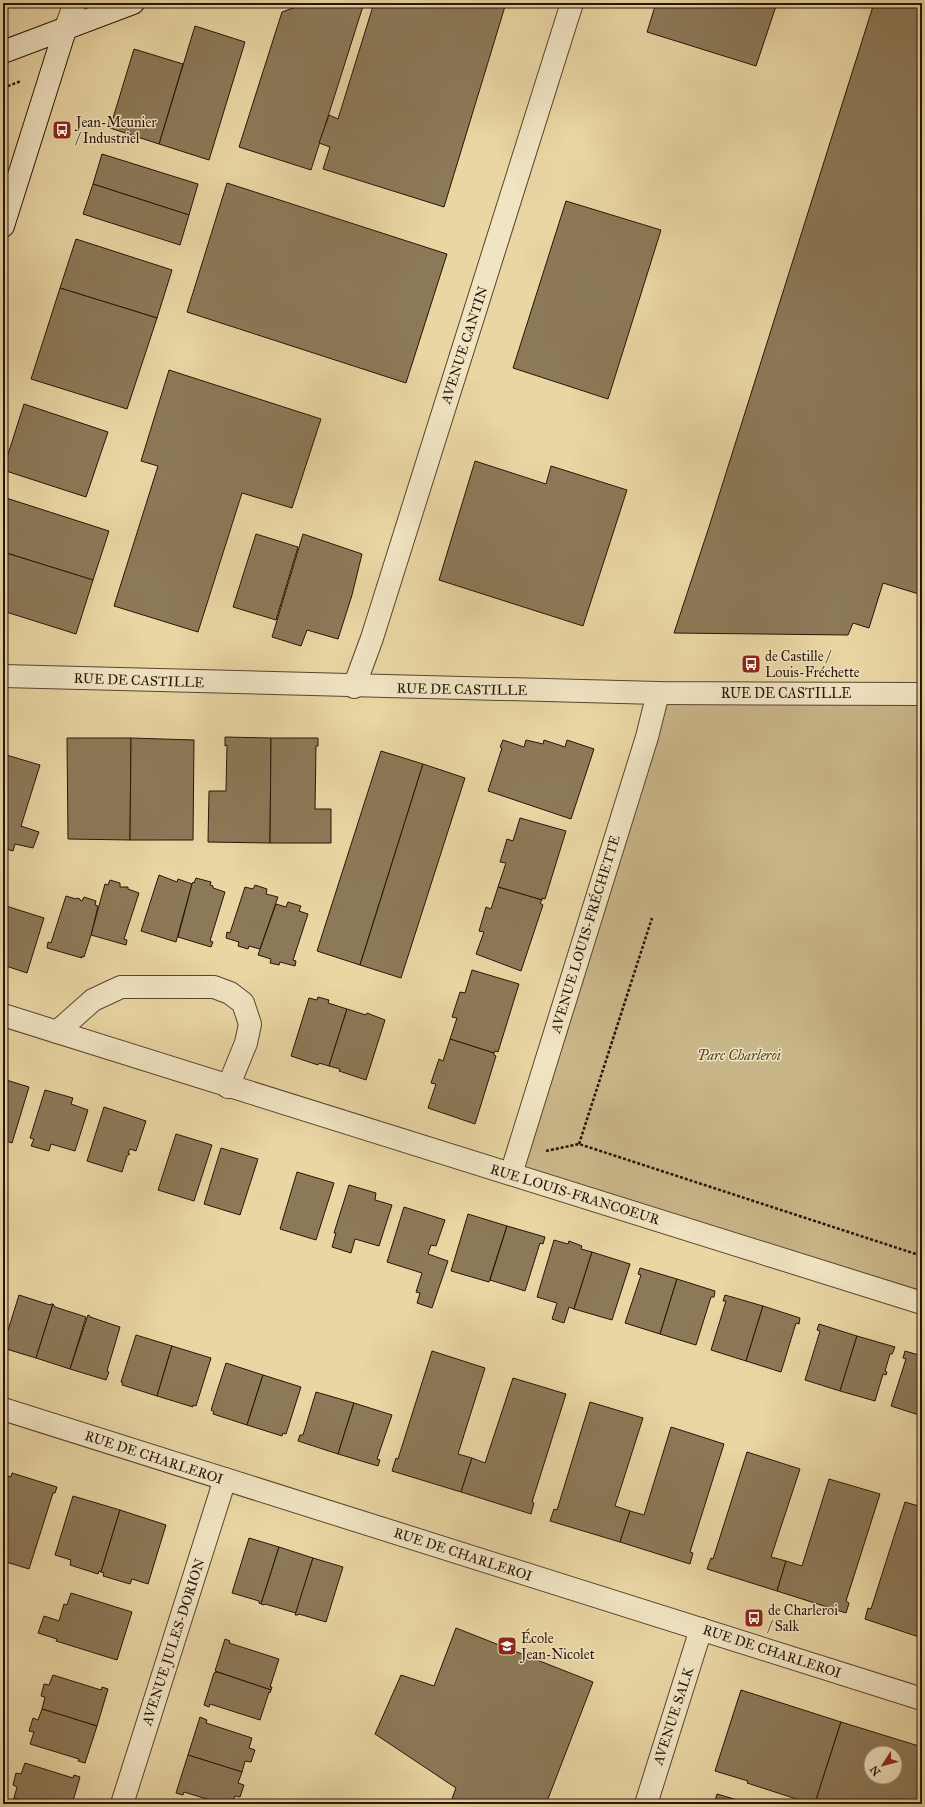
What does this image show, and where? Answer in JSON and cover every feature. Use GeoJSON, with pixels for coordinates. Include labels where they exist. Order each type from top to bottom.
{"type":"FeatureCollection","features":[{"type":"Feature","properties":{"kind":"street"},"geometry":{"type":"LineString","coordinates":[[3,226],[65,30],[75,3]]}},
{"type":"Feature","properties":{"kind":"street"},"geometry":{"type":"LineString","coordinates":[[3,52],[65,30],[133,3]]}},
{"type":"Feature","properties":{"kind":"street","name":"AVENUE CANTIN"},"geometry":{"type":"LineString","coordinates":[[354,686],[372,638],[572,3]]}},
{"type":"Feature","properties":{"kind":"street","name":"RUE DE CASTILLE"},"geometry":{"type":"LineString","coordinates":[[3,676],[658,693],[922,694]]}},
{"type":"Feature","properties":{"kind":"street","name":"AVENUE LOUIS-FRÉCHETTE"},"geometry":{"type":"LineString","coordinates":[[513,1165],[644,745],[658,693]]}},
{"type":"Feature","properties":{"kind":"street"},"geometry":{"type":"LineString","coordinates":[[57,1032],[93,1000],[121,987],[214,988],[230,993],[244,1003],[250,1024],[246,1043],[228,1087]]}},
{"type":"Feature","properties":{"kind":"street","name":"RUE LOUIS-FRANCOEUR"},"geometry":{"type":"LineString","coordinates":[[3,1015],[228,1087],[513,1165],[922,1303]]}},
{"type":"Feature","properties":{"kind":"street","name":"RUE DE CHARLEROI"},"geometry":{"type":"LineString","coordinates":[[3,1409],[922,1699]]}},
{"type":"Feature","properties":{"kind":"street","name":"AVENUE JULES-DORION"},"geometry":{"type":"LineString","coordinates":[[122,1804],[225,1479]]}},
{"type":"Feature","properties":{"kind":"street","name":"AVENUE SALK"},"geometry":{"type":"LineString","coordinates":[[646,1804],[701,1629]]}},
{"type":"Feature","properties":{"kind":"path"},"geometry":{"type":"LineString","coordinates":[[579,1144],[652,918]]}},
{"type":"Feature","properties":{"kind":"path"},"geometry":{"type":"LineString","coordinates":[[513,1165],[579,1144],[922,1256]]}},
{"type":"Feature","properties":{"kind":"green space","name":"Parc Charleroi"},"geometry":{"type":"Polygon","coordinates":[[[922,688],[922,1303],[531,1181],[516,1156],[658,693],[922,688]]]}},
{"type":"Feature","properties":{"kind":"building"},"geometry":{"type":"Polygon","coordinates":[[[307,3],[364,3],[311,170],[239,147],[282,12],[307,3]]]}},
{"type":"Feature","properties":{"kind":"building"},"geometry":{"type":"Polygon","coordinates":[[[374,3],[506,3],[444,207],[323,169],[330,147],[319,143],[329,115],[338,119],[374,3]]]}},
{"type":"Feature","properties":{"kind":"building"},"geometry":{"type":"Polygon","coordinates":[[[656,3],[777,3],[756,66],[647,32],[656,3]]]}},
{"type":"Feature","properties":{"kind":"building"},"geometry":{"type":"Polygon","coordinates":[[[874,3],[922,3],[922,595],[883,583],[869,628],[853,623],[848,635],[674,633],[709,527],[874,3]]]}},
{"type":"Feature","properties":{"kind":"building"},"geometry":{"type":"Polygon","coordinates":[[[195,26],[245,42],[209,160],[159,144],[195,26]]]}},
{"type":"Feature","properties":{"kind":"building"},"geometry":{"type":"Polygon","coordinates":[[[134,49],[183,64],[159,144],[110,128],[134,49]]]}},
{"type":"Feature","properties":{"kind":"building"},"geometry":{"type":"Polygon","coordinates":[[[102,154],[198,184],[189,215],[93,184],[102,154]]]}},
{"type":"Feature","properties":{"kind":"building"},"geometry":{"type":"Polygon","coordinates":[[[227,183],[447,254],[406,383],[187,312],[227,183]]]}},
{"type":"Feature","properties":{"kind":"building"},"geometry":{"type":"Polygon","coordinates":[[[93,184],[189,215],[180,245],[83,214],[93,184]]]}},
{"type":"Feature","properties":{"kind":"building"},"geometry":{"type":"Polygon","coordinates":[[[566,201],[661,230],[608,399],[513,368],[566,201]]]}},
{"type":"Feature","properties":{"kind":"building"},"geometry":{"type":"Polygon","coordinates":[[[76,239],[172,270],[157,318],[60,288],[76,239]]]}},
{"type":"Feature","properties":{"kind":"building"},"geometry":{"type":"Polygon","coordinates":[[[60,288],[157,318],[127,409],[31,379],[60,288]]]}},
{"type":"Feature","properties":{"kind":"building"},"geometry":{"type":"Polygon","coordinates":[[[169,370],[321,419],[292,508],[242,493],[198,632],[114,606],[158,466],[141,461],[169,370]]]}},
{"type":"Feature","properties":{"kind":"building"},"geometry":{"type":"Polygon","coordinates":[[[24,404],[108,432],[86,497],[3,470],[24,404]]]}},
{"type":"Feature","properties":{"kind":"building"},"geometry":{"type":"Polygon","coordinates":[[[475,461],[546,484],[551,466],[627,490],[583,626],[439,580],[475,461]]]}},
{"type":"Feature","properties":{"kind":"building"},"geometry":{"type":"Polygon","coordinates":[[[3,497],[109,531],[93,580],[3,552],[3,497]]]}},
{"type":"Feature","properties":{"kind":"building"},"geometry":{"type":"Polygon","coordinates":[[[256,534],[298,547],[276,620],[233,607],[256,534]]]}},
{"type":"Feature","properties":{"kind":"building"},"geometry":{"type":"Polygon","coordinates":[[[303,534],[362,554],[352,595],[338,639],[307,630],[301,646],[272,637],[303,534]]]}},
{"type":"Feature","properties":{"kind":"building"},"geometry":{"type":"Polygon","coordinates":[[[3,552],[93,580],[76,634],[3,611],[3,552]]]}},
{"type":"Feature","properties":{"kind":"building"},"geometry":{"type":"Polygon","coordinates":[[[225,737],[271,738],[270,843],[208,842],[209,791],[226,791],[227,745],[225,746],[225,737]]]}},
{"type":"Feature","properties":{"kind":"building"},"geometry":{"type":"Polygon","coordinates":[[[67,738],[131,738],[130,840],[68,839],[67,738]]]}},
{"type":"Feature","properties":{"kind":"building"},"geometry":{"type":"Polygon","coordinates":[[[131,738],[194,740],[193,840],[130,840],[131,738]]]}},
{"type":"Feature","properties":{"kind":"building"},"geometry":{"type":"Polygon","coordinates":[[[271,738],[318,738],[318,746],[316,746],[315,809],[331,809],[331,843],[270,843],[271,738]]]}},
{"type":"Feature","properties":{"kind":"building"},"geometry":{"type":"Polygon","coordinates":[[[503,740],[524,747],[526,740],[543,744],[544,740],[565,747],[567,740],[594,749],[571,819],[488,791],[502,748],[500,747],[503,740]]]}},
{"type":"Feature","properties":{"kind":"building"},"geometry":{"type":"Polygon","coordinates":[[[381,751],[423,764],[360,965],[317,951],[381,751]]]}},
{"type":"Feature","properties":{"kind":"building"},"geometry":{"type":"Polygon","coordinates":[[[3,754],[40,765],[21,826],[39,832],[33,848],[15,844],[13,851],[3,848],[3,754]]]}},
{"type":"Feature","properties":{"kind":"building"},"geometry":{"type":"Polygon","coordinates":[[[423,764],[465,778],[401,978],[360,965],[423,764]]]}},
{"type":"Feature","properties":{"kind":"building"},"geometry":{"type":"Polygon","coordinates":[[[520,818],[566,831],[545,899],[542,898],[542,900],[498,887],[506,863],[500,862],[507,839],[513,841],[520,818]]]}},
{"type":"Feature","properties":{"kind":"building"},"geometry":{"type":"Polygon","coordinates":[[[159,875],[177,882],[178,879],[192,884],[176,942],[141,931],[159,875]]]}},
{"type":"Feature","properties":{"kind":"building"},"geometry":{"type":"Polygon","coordinates":[[[196,878],[211,882],[210,885],[213,886],[213,888],[225,892],[210,941],[213,942],[211,947],[178,937],[192,884],[196,878]]]}},
{"type":"Feature","properties":{"kind":"building"},"geometry":{"type":"Polygon","coordinates":[[[110,880],[120,883],[120,887],[128,887],[128,889],[139,893],[124,939],[127,940],[126,945],[91,935],[105,884],[108,885],[110,880]]]}},
{"type":"Feature","properties":{"kind":"building"},"geometry":{"type":"Polygon","coordinates":[[[255,885],[267,889],[266,894],[278,897],[260,949],[249,946],[248,949],[238,946],[239,942],[226,938],[227,932],[230,933],[245,887],[253,889],[255,885]]]}},
{"type":"Feature","properties":{"kind":"building"},"geometry":{"type":"Polygon","coordinates":[[[498,887],[542,900],[540,903],[543,905],[521,971],[476,954],[484,932],[479,931],[486,907],[491,909],[498,887]]]}},
{"type":"Feature","properties":{"kind":"building"},"geometry":{"type":"Polygon","coordinates":[[[66,896],[77,898],[82,901],[84,897],[96,901],[95,905],[98,906],[91,935],[84,957],[82,956],[82,958],[47,948],[48,942],[51,943],[66,896]]]}},
{"type":"Feature","properties":{"kind":"building"},"geometry":{"type":"Polygon","coordinates":[[[288,902],[301,906],[299,911],[308,914],[293,960],[296,961],[295,966],[280,962],[279,965],[270,963],[271,959],[258,955],[276,904],[286,907],[288,902]]]}},
{"type":"Feature","properties":{"kind":"building"},"geometry":{"type":"Polygon","coordinates":[[[3,905],[44,918],[27,973],[3,965],[3,905]]]}},
{"type":"Feature","properties":{"kind":"building"},"geometry":{"type":"Polygon","coordinates":[[[472,970],[519,984],[498,1052],[495,1051],[494,1053],[450,1039],[457,1018],[452,1017],[460,992],[465,993],[472,970]]]}},
{"type":"Feature","properties":{"kind":"building"},"geometry":{"type":"Polygon","coordinates":[[[318,997],[329,1000],[328,1003],[347,1009],[329,1066],[319,1063],[318,1065],[291,1056],[309,998],[317,1000],[318,997]]]}},
{"type":"Feature","properties":{"kind":"building"},"geometry":{"type":"Polygon","coordinates":[[[347,1009],[366,1015],[367,1013],[385,1020],[366,1080],[329,1066],[347,1009]]]}},
{"type":"Feature","properties":{"kind":"building"},"geometry":{"type":"Polygon","coordinates":[[[450,1039],[494,1053],[496,1056],[475,1124],[428,1108],[436,1084],[431,1083],[439,1059],[443,1061],[450,1039]]]}},
{"type":"Feature","properties":{"kind":"building"},"geometry":{"type":"Polygon","coordinates":[[[3,1079],[29,1087],[12,1143],[3,1140],[3,1079]]]}},
{"type":"Feature","properties":{"kind":"building"},"geometry":{"type":"Polygon","coordinates":[[[45,1090],[73,1098],[71,1104],[88,1110],[75,1151],[51,1144],[49,1151],[31,1146],[34,1139],[30,1138],[45,1090]]]}},
{"type":"Feature","properties":{"kind":"building"},"geometry":{"type":"Polygon","coordinates":[[[104,1107],[146,1121],[136,1151],[130,1149],[128,1153],[130,1154],[127,1156],[122,1172],[87,1161],[104,1107]]]}},
{"type":"Feature","properties":{"kind":"building"},"geometry":{"type":"Polygon","coordinates":[[[176,1134],[212,1145],[194,1201],[158,1190],[176,1134]]]}},
{"type":"Feature","properties":{"kind":"building"},"geometry":{"type":"Polygon","coordinates":[[[221,1148],[258,1159],[240,1215],[204,1204],[221,1148]]]}},
{"type":"Feature","properties":{"kind":"building"},"geometry":{"type":"Polygon","coordinates":[[[297,1172],[334,1183],[316,1240],[280,1229],[297,1172]]]}},
{"type":"Feature","properties":{"kind":"building"},"geometry":{"type":"Polygon","coordinates":[[[349,1185],[376,1193],[375,1200],[392,1205],[379,1246],[355,1239],[351,1253],[332,1247],[336,1233],[334,1233],[349,1185]]]}},
{"type":"Feature","properties":{"kind":"building"},"geometry":{"type":"Polygon","coordinates":[[[404,1207],[445,1220],[436,1246],[431,1245],[428,1254],[448,1261],[432,1308],[417,1303],[420,1293],[416,1292],[422,1273],[387,1262],[404,1207]]]}},
{"type":"Feature","properties":{"kind":"building"},"geometry":{"type":"Polygon","coordinates":[[[468,1214],[507,1226],[489,1282],[451,1271],[468,1214]]]}},
{"type":"Feature","properties":{"kind":"building"},"geometry":{"type":"Polygon","coordinates":[[[507,1226],[545,1237],[543,1244],[540,1243],[525,1291],[490,1280],[507,1226]]]}},
{"type":"Feature","properties":{"kind":"building"},"geometry":{"type":"Polygon","coordinates":[[[554,1240],[568,1244],[569,1241],[582,1246],[581,1249],[592,1252],[574,1309],[569,1307],[564,1323],[552,1319],[557,1303],[537,1297],[554,1240]]]}},
{"type":"Feature","properties":{"kind":"building"},"geometry":{"type":"Polygon","coordinates":[[[592,1252],[630,1264],[612,1320],[574,1309],[592,1252]]]}},
{"type":"Feature","properties":{"kind":"building"},"geometry":{"type":"Polygon","coordinates":[[[640,1268],[677,1279],[660,1334],[625,1323],[641,1275],[638,1274],[640,1268]]]}},
{"type":"Feature","properties":{"kind":"building"},"geometry":{"type":"Polygon","coordinates":[[[677,1279],[715,1291],[714,1297],[711,1297],[696,1345],[660,1334],[677,1279]]]}},
{"type":"Feature","properties":{"kind":"building"},"geometry":{"type":"Polygon","coordinates":[[[19,1295],[50,1305],[53,1304],[36,1358],[3,1348],[3,1339],[5,1340],[19,1295]]]}},
{"type":"Feature","properties":{"kind":"building"},"geometry":{"type":"Polygon","coordinates":[[[725,1295],[763,1306],[746,1361],[711,1350],[726,1301],[723,1301],[725,1295]]]}},
{"type":"Feature","properties":{"kind":"building"},"geometry":{"type":"Polygon","coordinates":[[[53,1304],[55,1307],[86,1317],[70,1369],[36,1358],[53,1304]]]}},
{"type":"Feature","properties":{"kind":"building"},"geometry":{"type":"Polygon","coordinates":[[[763,1306],[800,1318],[799,1324],[796,1323],[781,1372],[746,1361],[763,1306]]]}},
{"type":"Feature","properties":{"kind":"building"},"geometry":{"type":"Polygon","coordinates":[[[88,1315],[120,1327],[107,1371],[109,1372],[106,1380],[70,1369],[88,1315]]]}},
{"type":"Feature","properties":{"kind":"building"},"geometry":{"type":"Polygon","coordinates":[[[819,1324],[857,1336],[840,1391],[805,1380],[820,1331],[817,1330],[819,1324]]]}},
{"type":"Feature","properties":{"kind":"building"},"geometry":{"type":"Polygon","coordinates":[[[136,1335],[172,1346],[157,1396],[122,1385],[123,1383],[121,1382],[136,1335]]]}},
{"type":"Feature","properties":{"kind":"building"},"geometry":{"type":"Polygon","coordinates":[[[857,1336],[895,1347],[892,1354],[890,1354],[885,1371],[887,1372],[886,1375],[883,1374],[875,1401],[840,1391],[857,1336]]]}},
{"type":"Feature","properties":{"kind":"building"},"geometry":{"type":"Polygon","coordinates":[[[172,1346],[211,1358],[196,1406],[193,1405],[193,1407],[157,1396],[172,1346]]]}},
{"type":"Feature","properties":{"kind":"building"},"geometry":{"type":"Polygon","coordinates":[[[432,1351],[485,1368],[458,1454],[472,1458],[461,1492],[392,1471],[396,1458],[398,1459],[432,1351]]]}},
{"type":"Feature","properties":{"kind":"building"},"geometry":{"type":"Polygon","coordinates":[[[905,1351],[922,1356],[922,1416],[891,1406],[906,1359],[903,1358],[905,1351]]]}},
{"type":"Feature","properties":{"kind":"building"},"geometry":{"type":"Polygon","coordinates":[[[226,1363],[263,1375],[247,1425],[213,1414],[214,1412],[211,1410],[226,1363]]]}},
{"type":"Feature","properties":{"kind":"building"},"geometry":{"type":"Polygon","coordinates":[[[263,1375],[301,1387],[286,1434],[283,1433],[282,1436],[247,1425],[263,1375]]]}},
{"type":"Feature","properties":{"kind":"building"},"geometry":{"type":"Polygon","coordinates":[[[513,1378],[566,1394],[532,1502],[534,1503],[531,1514],[461,1492],[472,1458],[485,1463],[513,1378]]]}},
{"type":"Feature","properties":{"kind":"building"},"geometry":{"type":"Polygon","coordinates":[[[316,1392],[354,1403],[338,1454],[298,1441],[300,1435],[303,1435],[316,1392]]]}},
{"type":"Feature","properties":{"kind":"building"},"geometry":{"type":"Polygon","coordinates":[[[590,1402],[643,1418],[615,1506],[630,1511],[620,1542],[550,1521],[554,1509],[557,1510],[590,1402]]]}},
{"type":"Feature","properties":{"kind":"building"},"geometry":{"type":"Polygon","coordinates":[[[354,1403],[392,1415],[377,1459],[380,1460],[378,1466],[338,1454],[354,1403]]]}},
{"type":"Feature","properties":{"kind":"building"},"geometry":{"type":"Polygon","coordinates":[[[671,1427],[724,1444],[690,1552],[693,1553],[690,1564],[620,1542],[630,1511],[644,1515],[671,1427]]]}},
{"type":"Feature","properties":{"kind":"building"},"geometry":{"type":"Polygon","coordinates":[[[747,1452],[800,1469],[771,1557],[786,1561],[777,1591],[707,1569],[711,1558],[713,1559],[747,1452]]]}},
{"type":"Feature","properties":{"kind":"building"},"geometry":{"type":"Polygon","coordinates":[[[3,1470],[7,1472],[6,1475],[8,1476],[3,1493],[3,1470]]]}},
{"type":"Feature","properties":{"kind":"building"},"geometry":{"type":"Polygon","coordinates":[[[12,1473],[57,1487],[55,1493],[53,1493],[29,1569],[3,1561],[3,1493],[8,1476],[11,1477],[12,1473]]]}},
{"type":"Feature","properties":{"kind":"building"},"geometry":{"type":"Polygon","coordinates":[[[829,1479],[880,1494],[846,1601],[849,1603],[846,1613],[777,1591],[786,1561],[802,1566],[829,1479]]]}},
{"type":"Feature","properties":{"kind":"building"},"geometry":{"type":"Polygon","coordinates":[[[73,1496],[120,1510],[101,1572],[99,1571],[98,1574],[70,1565],[71,1560],[55,1555],[73,1496]]]}},
{"type":"Feature","properties":{"kind":"building"},"geometry":{"type":"Polygon","coordinates":[[[905,1502],[922,1507],[922,1638],[865,1619],[868,1608],[871,1609],[905,1502]]]}},
{"type":"Feature","properties":{"kind":"building"},"geometry":{"type":"Polygon","coordinates":[[[120,1510],[166,1525],[148,1584],[132,1579],[130,1584],[103,1576],[104,1573],[101,1572],[120,1510]]]}},
{"type":"Feature","properties":{"kind":"building"},"geometry":{"type":"Polygon","coordinates":[[[249,1538],[279,1547],[261,1604],[259,1601],[232,1593],[249,1538]]]}},
{"type":"Feature","properties":{"kind":"building"},"geometry":{"type":"Polygon","coordinates":[[[279,1547],[313,1558],[296,1613],[261,1604],[279,1547]]]}},
{"type":"Feature","properties":{"kind":"building"},"geometry":{"type":"Polygon","coordinates":[[[313,1558],[343,1567],[326,1622],[299,1614],[295,1615],[313,1558]]]}},
{"type":"Feature","properties":{"kind":"building"},"geometry":{"type":"Polygon","coordinates":[[[71,1593],[132,1612],[117,1660],[56,1641],[57,1639],[38,1633],[44,1616],[59,1621],[64,1604],[67,1605],[71,1593]]]}},
{"type":"Feature","properties":{"kind":"building"},"geometry":{"type":"Polygon","coordinates":[[[456,1628],[593,1682],[546,1804],[450,1804],[456,1788],[375,1734],[401,1675],[434,1686],[456,1628]]]}},
{"type":"Feature","properties":{"kind":"building"},"geometry":{"type":"Polygon","coordinates":[[[225,1639],[230,1641],[229,1643],[279,1659],[270,1687],[272,1687],[271,1690],[215,1671],[225,1639]]]}},
{"type":"Feature","properties":{"kind":"building"},"geometry":{"type":"Polygon","coordinates":[[[217,1672],[271,1690],[260,1720],[210,1704],[209,1707],[204,1705],[214,1673],[217,1672]]]}},
{"type":"Feature","properties":{"kind":"building"},"geometry":{"type":"Polygon","coordinates":[[[53,1675],[101,1690],[102,1687],[108,1689],[97,1726],[42,1709],[45,1697],[41,1696],[44,1684],[49,1685],[53,1675]]]}},
{"type":"Feature","properties":{"kind":"building"},"geometry":{"type":"Polygon","coordinates":[[[741,1690],[841,1722],[816,1800],[814,1799],[812,1804],[715,1771],[741,1690]]]}},
{"type":"Feature","properties":{"kind":"building"},"geometry":{"type":"Polygon","coordinates":[[[42,1709],[97,1726],[85,1763],[78,1761],[79,1759],[30,1744],[34,1732],[29,1731],[33,1718],[38,1720],[42,1709]]]}},
{"type":"Feature","properties":{"kind":"building"},"geometry":{"type":"Polygon","coordinates":[[[200,1717],[207,1720],[206,1723],[252,1738],[249,1748],[255,1750],[251,1762],[245,1761],[242,1772],[188,1755],[200,1717]]]}},
{"type":"Feature","properties":{"kind":"building"},"geometry":{"type":"Polygon","coordinates":[[[841,1722],[922,1747],[922,1804],[818,1804],[818,1801],[816,1800],[841,1722]]]}},
{"type":"Feature","properties":{"kind":"building"},"geometry":{"type":"Polygon","coordinates":[[[188,1755],[242,1772],[238,1783],[244,1785],[240,1797],[235,1796],[232,1804],[223,1804],[184,1792],[183,1795],[176,1793],[188,1755]]]}},
{"type":"Feature","properties":{"kind":"building"},"geometry":{"type":"Polygon","coordinates":[[[25,1763],[73,1778],[74,1775],[80,1777],[72,1804],[33,1804],[14,1798],[17,1787],[13,1785],[16,1773],[21,1774],[25,1763]]]}},
{"type":"Feature","properties":{"kind":"building"},"geometry":{"type":"Polygon","coordinates":[[[717,1794],[751,1804],[714,1804],[717,1794]]]}},
{"type":"Feature","properties":{"kind":"building"},"geometry":{"type":"Polygon","coordinates":[[[14,1798],[33,1804],[12,1804],[14,1798]]]}},
{"type":"Feature","properties":{"kind":"place","name":"Jean-Meunier / Industriel"},"geometry":{"type":"Point","coordinates":[62,130]}},
{"type":"Feature","properties":{"kind":"place","name":"de Castille / Louis-Fréchette"},"geometry":{"type":"Point","coordinates":[751,664]}},
{"type":"Feature","properties":{"kind":"place","name":"de Charleroi / Salk"},"geometry":{"type":"Point","coordinates":[754,1618]}},
{"type":"Feature","properties":{"kind":"place","name":"École Jean-Nicolet"},"geometry":{"type":"Point","coordinates":[507,1646]}}]}
